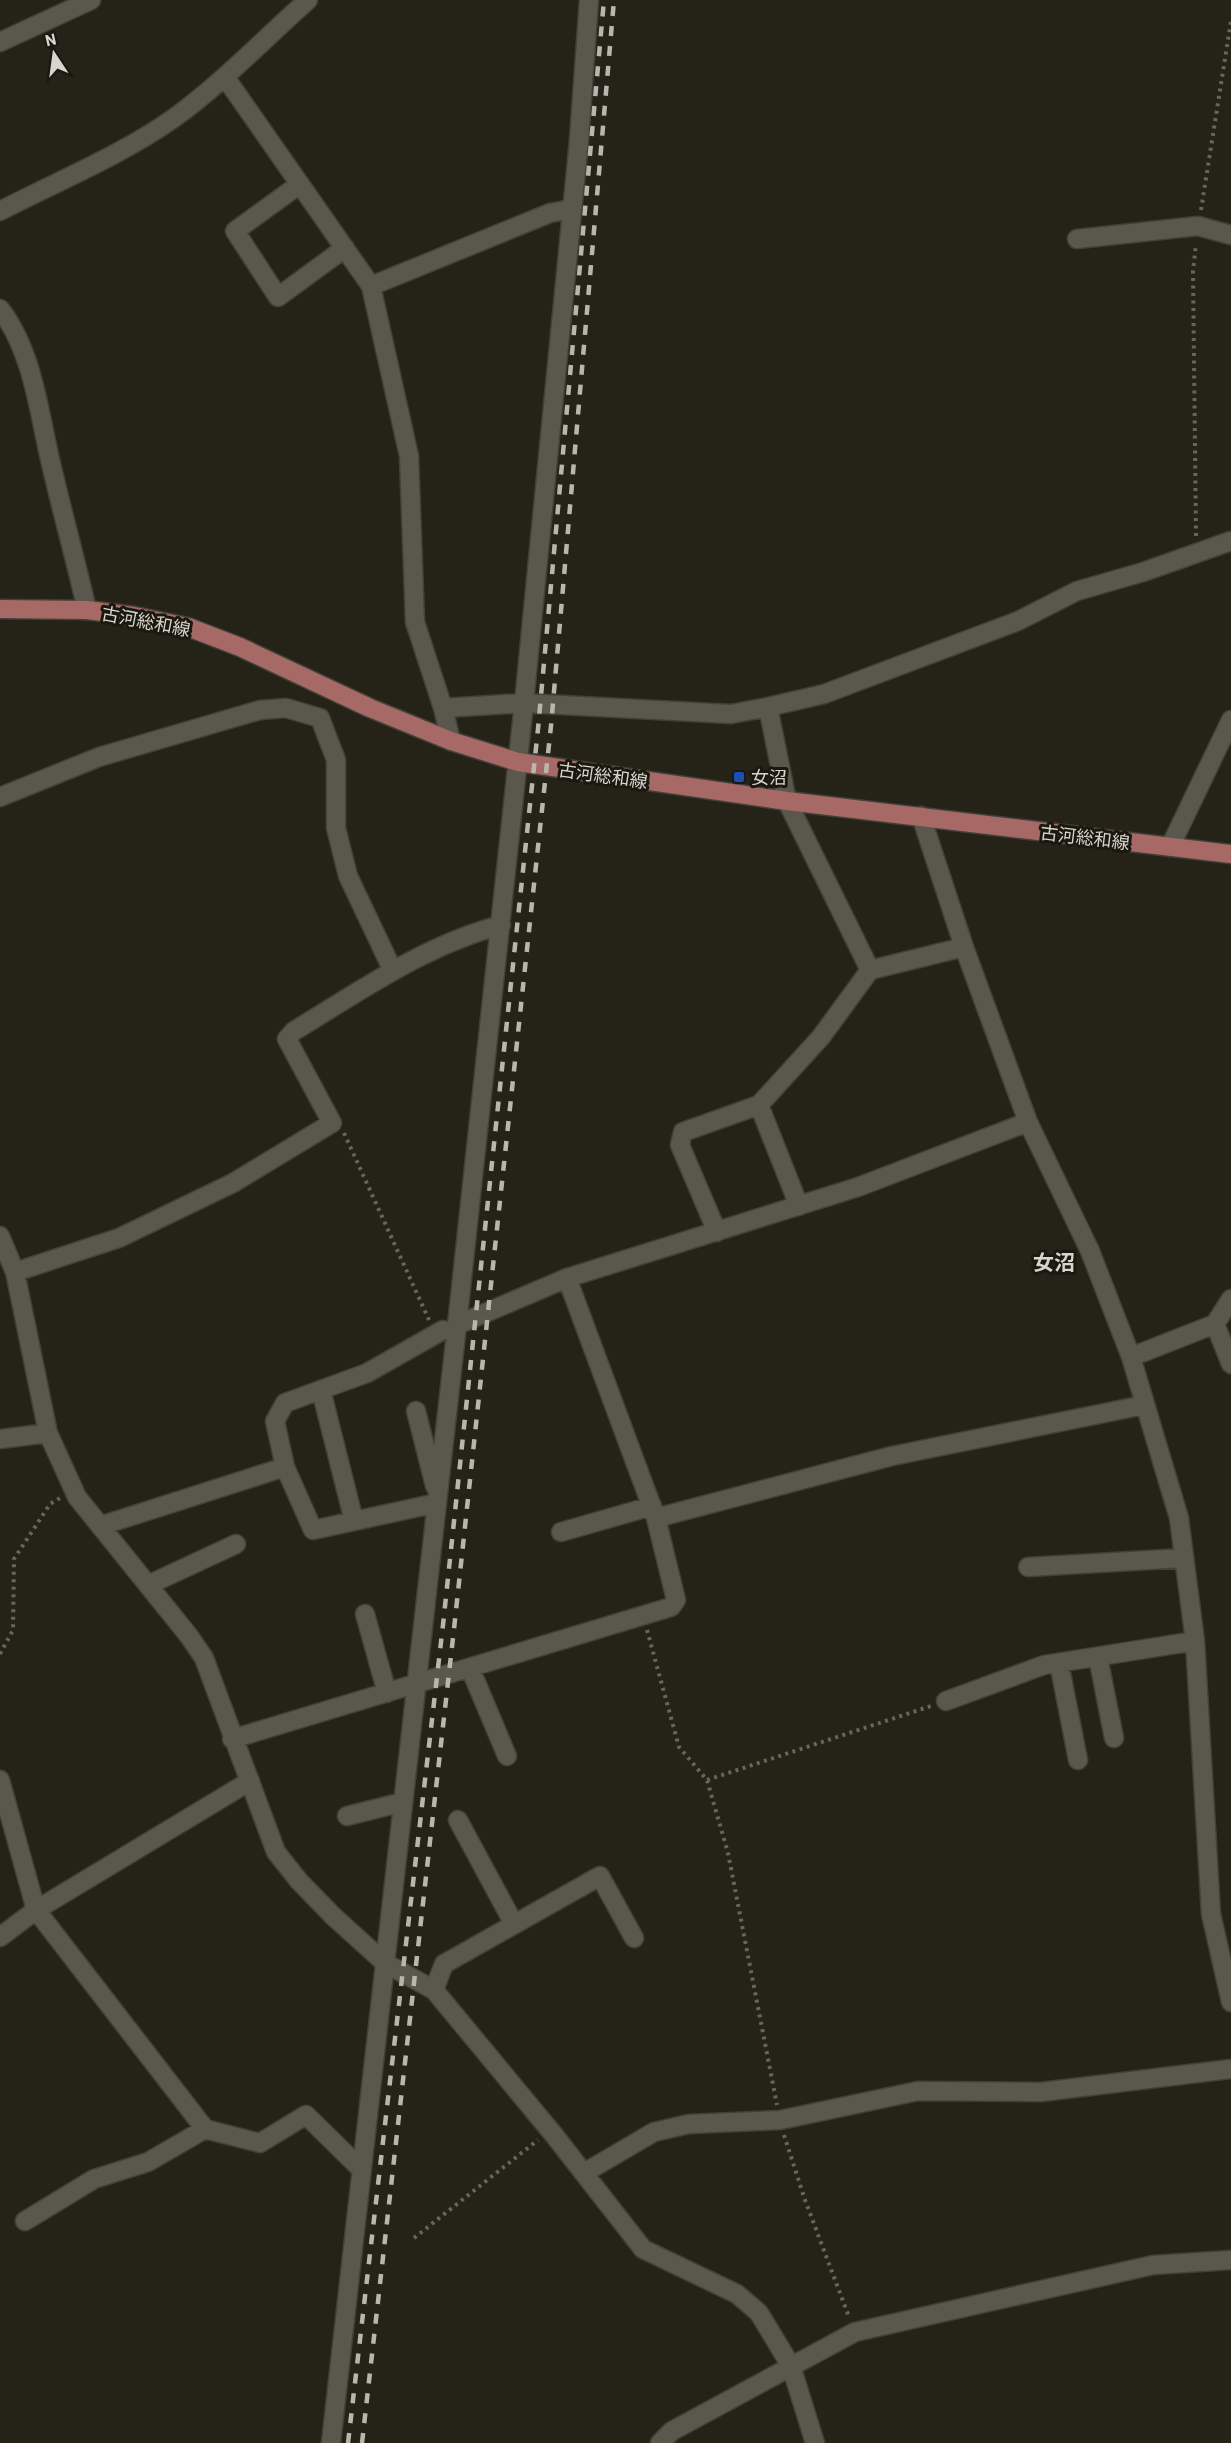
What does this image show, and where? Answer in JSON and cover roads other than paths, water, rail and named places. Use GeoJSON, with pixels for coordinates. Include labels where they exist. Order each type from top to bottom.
{"type":"FeatureCollection","features":[{"type":"Feature","properties":{"kind":"main road","name":"古河総和線"},"geometry":{"type":"LineString","coordinates":[[0,609],[87,610],[134,616],[188,627],[240,646],[370,708],[451,741],[518,762],[787,801],[1231,855]]}},
{"type":"Feature","properties":{"kind":"street"},"geometry":{"type":"LineString","coordinates":[[0,42],[91,0]]}},
{"type":"Feature","properties":{"kind":"street"},"geometry":{"type":"LineString","coordinates":[[0,211],[98,163],[171,120],[225,77],[308,0]]}},
{"type":"Feature","properties":{"kind":"street"},"geometry":{"type":"LineString","coordinates":[[331,2443],[438,1500],[450,1327],[501,925],[524,703],[589,0]]}},
{"type":"Feature","properties":{"kind":"street"},"geometry":{"type":"LineString","coordinates":[[225,77],[370,286],[409,456],[415,622],[443,708],[451,741]]}},
{"type":"Feature","properties":{"kind":"street"},"geometry":{"type":"LineString","coordinates":[[300,184],[235,231],[278,297],[345,248]]}},
{"type":"Feature","properties":{"kind":"street"},"geometry":{"type":"LineString","coordinates":[[370,286],[550,213],[571,208]]}},
{"type":"Feature","properties":{"kind":"street"},"geometry":{"type":"LineString","coordinates":[[1077,239],[1198,226],[1231,235]]}},
{"type":"Feature","properties":{"kind":"street"},"geometry":{"type":"LineString","coordinates":[[0,309],[9,321],[22,348],[40,412],[87,610]]}},
{"type":"Feature","properties":{"kind":"street"},"geometry":{"type":"LineString","coordinates":[[443,708],[524,703],[731,714],[768,707],[824,694],[1018,621],[1077,591],[1196,555],[1231,541]]}},
{"type":"Feature","properties":{"kind":"street"},"geometry":{"type":"LineString","coordinates":[[768,707],[787,801],[870,970]]}},
{"type":"Feature","properties":{"kind":"street"},"geometry":{"type":"LineString","coordinates":[[0,798],[99,757],[260,710],[286,708],[320,718],[336,760],[336,828],[348,876],[393,971]]}},
{"type":"Feature","properties":{"kind":"street"},"geometry":{"type":"LineString","coordinates":[[1170,847],[1231,720]]}},
{"type":"Feature","properties":{"kind":"street"},"geometry":{"type":"LineString","coordinates":[[921,816],[964,947],[1028,1122],[1090,1251],[1131,1357],[1179,1518],[1195,1641],[1210,1914],[1231,2002]]}},
{"type":"Feature","properties":{"kind":"street"},"geometry":{"type":"LineString","coordinates":[[15,1272],[119,1238],[233,1183],[332,1123],[286,1039],[294,1031],[393,971],[459,938],[501,925]]}},
{"type":"Feature","properties":{"kind":"street"},"geometry":{"type":"LineString","coordinates":[[717,1232],[680,1145],[683,1132],[759,1105],[821,1037],[870,970],[964,947]]}},
{"type":"Feature","properties":{"kind":"street"},"geometry":{"type":"LineString","coordinates":[[759,1105],[799,1206]]}},
{"type":"Feature","properties":{"kind":"street"},"geometry":{"type":"LineString","coordinates":[[438,1500],[313,1530],[285,1467],[275,1421],[285,1403],[367,1373],[450,1327],[567,1278],[858,1187],[1028,1122]]}},
{"type":"Feature","properties":{"kind":"street"},"geometry":{"type":"LineString","coordinates":[[0,1236],[15,1272],[48,1433],[73,1489],[204,1658],[232,1739],[276,1852],[299,1881],[333,1916],[385,1963],[434,1990],[551,2131],[644,2249],[736,2294],[759,2313],[791,2366],[815,2443]]}},
{"type":"Feature","properties":{"kind":"street"},"geometry":{"type":"LineString","coordinates":[[232,1739],[671,1607],[676,1600],[654,1512],[567,1278]]}},
{"type":"Feature","properties":{"kind":"street"},"geometry":{"type":"LineString","coordinates":[[1131,1357],[1215,1324],[1231,1299]]}},
{"type":"Feature","properties":{"kind":"street"},"geometry":{"type":"LineString","coordinates":[[1215,1324],[1231,1364]]}},
{"type":"Feature","properties":{"kind":"street"},"geometry":{"type":"LineString","coordinates":[[321,1390],[354,1521]]}},
{"type":"Feature","properties":{"kind":"street"},"geometry":{"type":"LineString","coordinates":[[561,1532],[892,1456],[1144,1405]]}},
{"type":"Feature","properties":{"kind":"street"},"geometry":{"type":"LineString","coordinates":[[416,1412],[438,1500]]}},
{"type":"Feature","properties":{"kind":"street"},"geometry":{"type":"LineString","coordinates":[[0,1439],[48,1433]]}},
{"type":"Feature","properties":{"kind":"street"},"geometry":{"type":"LineString","coordinates":[[100,1526],[285,1467]]}},
{"type":"Feature","properties":{"kind":"street"},"geometry":{"type":"LineString","coordinates":[[148,1585],[236,1544]]}},
{"type":"Feature","properties":{"kind":"street"},"geometry":{"type":"LineString","coordinates":[[1028,1567],[1184,1558]]}},
{"type":"Feature","properties":{"kind":"street"},"geometry":{"type":"LineString","coordinates":[[365,1614],[387,1693]]}},
{"type":"Feature","properties":{"kind":"street"},"geometry":{"type":"LineString","coordinates":[[946,1701],[1044,1665],[1195,1641]]}},
{"type":"Feature","properties":{"kind":"street"},"geometry":{"type":"LineString","coordinates":[[1098,1657],[1114,1738]]}},
{"type":"Feature","properties":{"kind":"street"},"geometry":{"type":"LineString","coordinates":[[1059,1663],[1078,1760]]}},
{"type":"Feature","properties":{"kind":"street"},"geometry":{"type":"LineString","coordinates":[[470,1668],[507,1756]]}},
{"type":"Feature","properties":{"kind":"street"},"geometry":{"type":"LineString","coordinates":[[0,1780],[4,1810],[36,1910],[205,2129],[260,2143],[306,2115],[362,2170]]}},
{"type":"Feature","properties":{"kind":"street"},"geometry":{"type":"LineString","coordinates":[[0,1937],[36,1910],[250,1781]]}},
{"type":"Feature","properties":{"kind":"street"},"geometry":{"type":"LineString","coordinates":[[347,1816],[404,1802]]}},
{"type":"Feature","properties":{"kind":"street"},"geometry":{"type":"LineString","coordinates":[[458,1820],[514,1924]]}},
{"type":"Feature","properties":{"kind":"street"},"geometry":{"type":"LineString","coordinates":[[434,1990],[444,1964],[600,1876],[634,1938]]}},
{"type":"Feature","properties":{"kind":"street"},"geometry":{"type":"LineString","coordinates":[[584,2173],[654,2133],[689,2124],[780,2120],[918,2091],[1041,2092],[1231,2069]]}},
{"type":"Feature","properties":{"kind":"street"},"geometry":{"type":"LineString","coordinates":[[25,2221],[94,2179],[148,2162],[205,2129]]}},
{"type":"Feature","properties":{"kind":"street"},"geometry":{"type":"LineString","coordinates":[[660,2443],[672,2431],[855,2332],[1153,2265],[1231,2260]]}},
{"type":"Feature","properties":{"kind":"railway"},"geometry":{"type":"LineString","coordinates":[[348,2443],[443,1625],[538,729],[604,0]]}},
{"type":"Feature","properties":{"kind":"railway"},"geometry":{"type":"LineString","coordinates":[[362,2443],[454,1629],[551,726],[614,0]]}},
{"type":"Feature","properties":{"kind":"place","name":"女沼"},"geometry":{"type":"Point","coordinates":[739,777]}},
{"type":"Feature","properties":{"kind":"district","name":"女沼"},"geometry":{"type":"Point","coordinates":[1054,1261]}}]}
